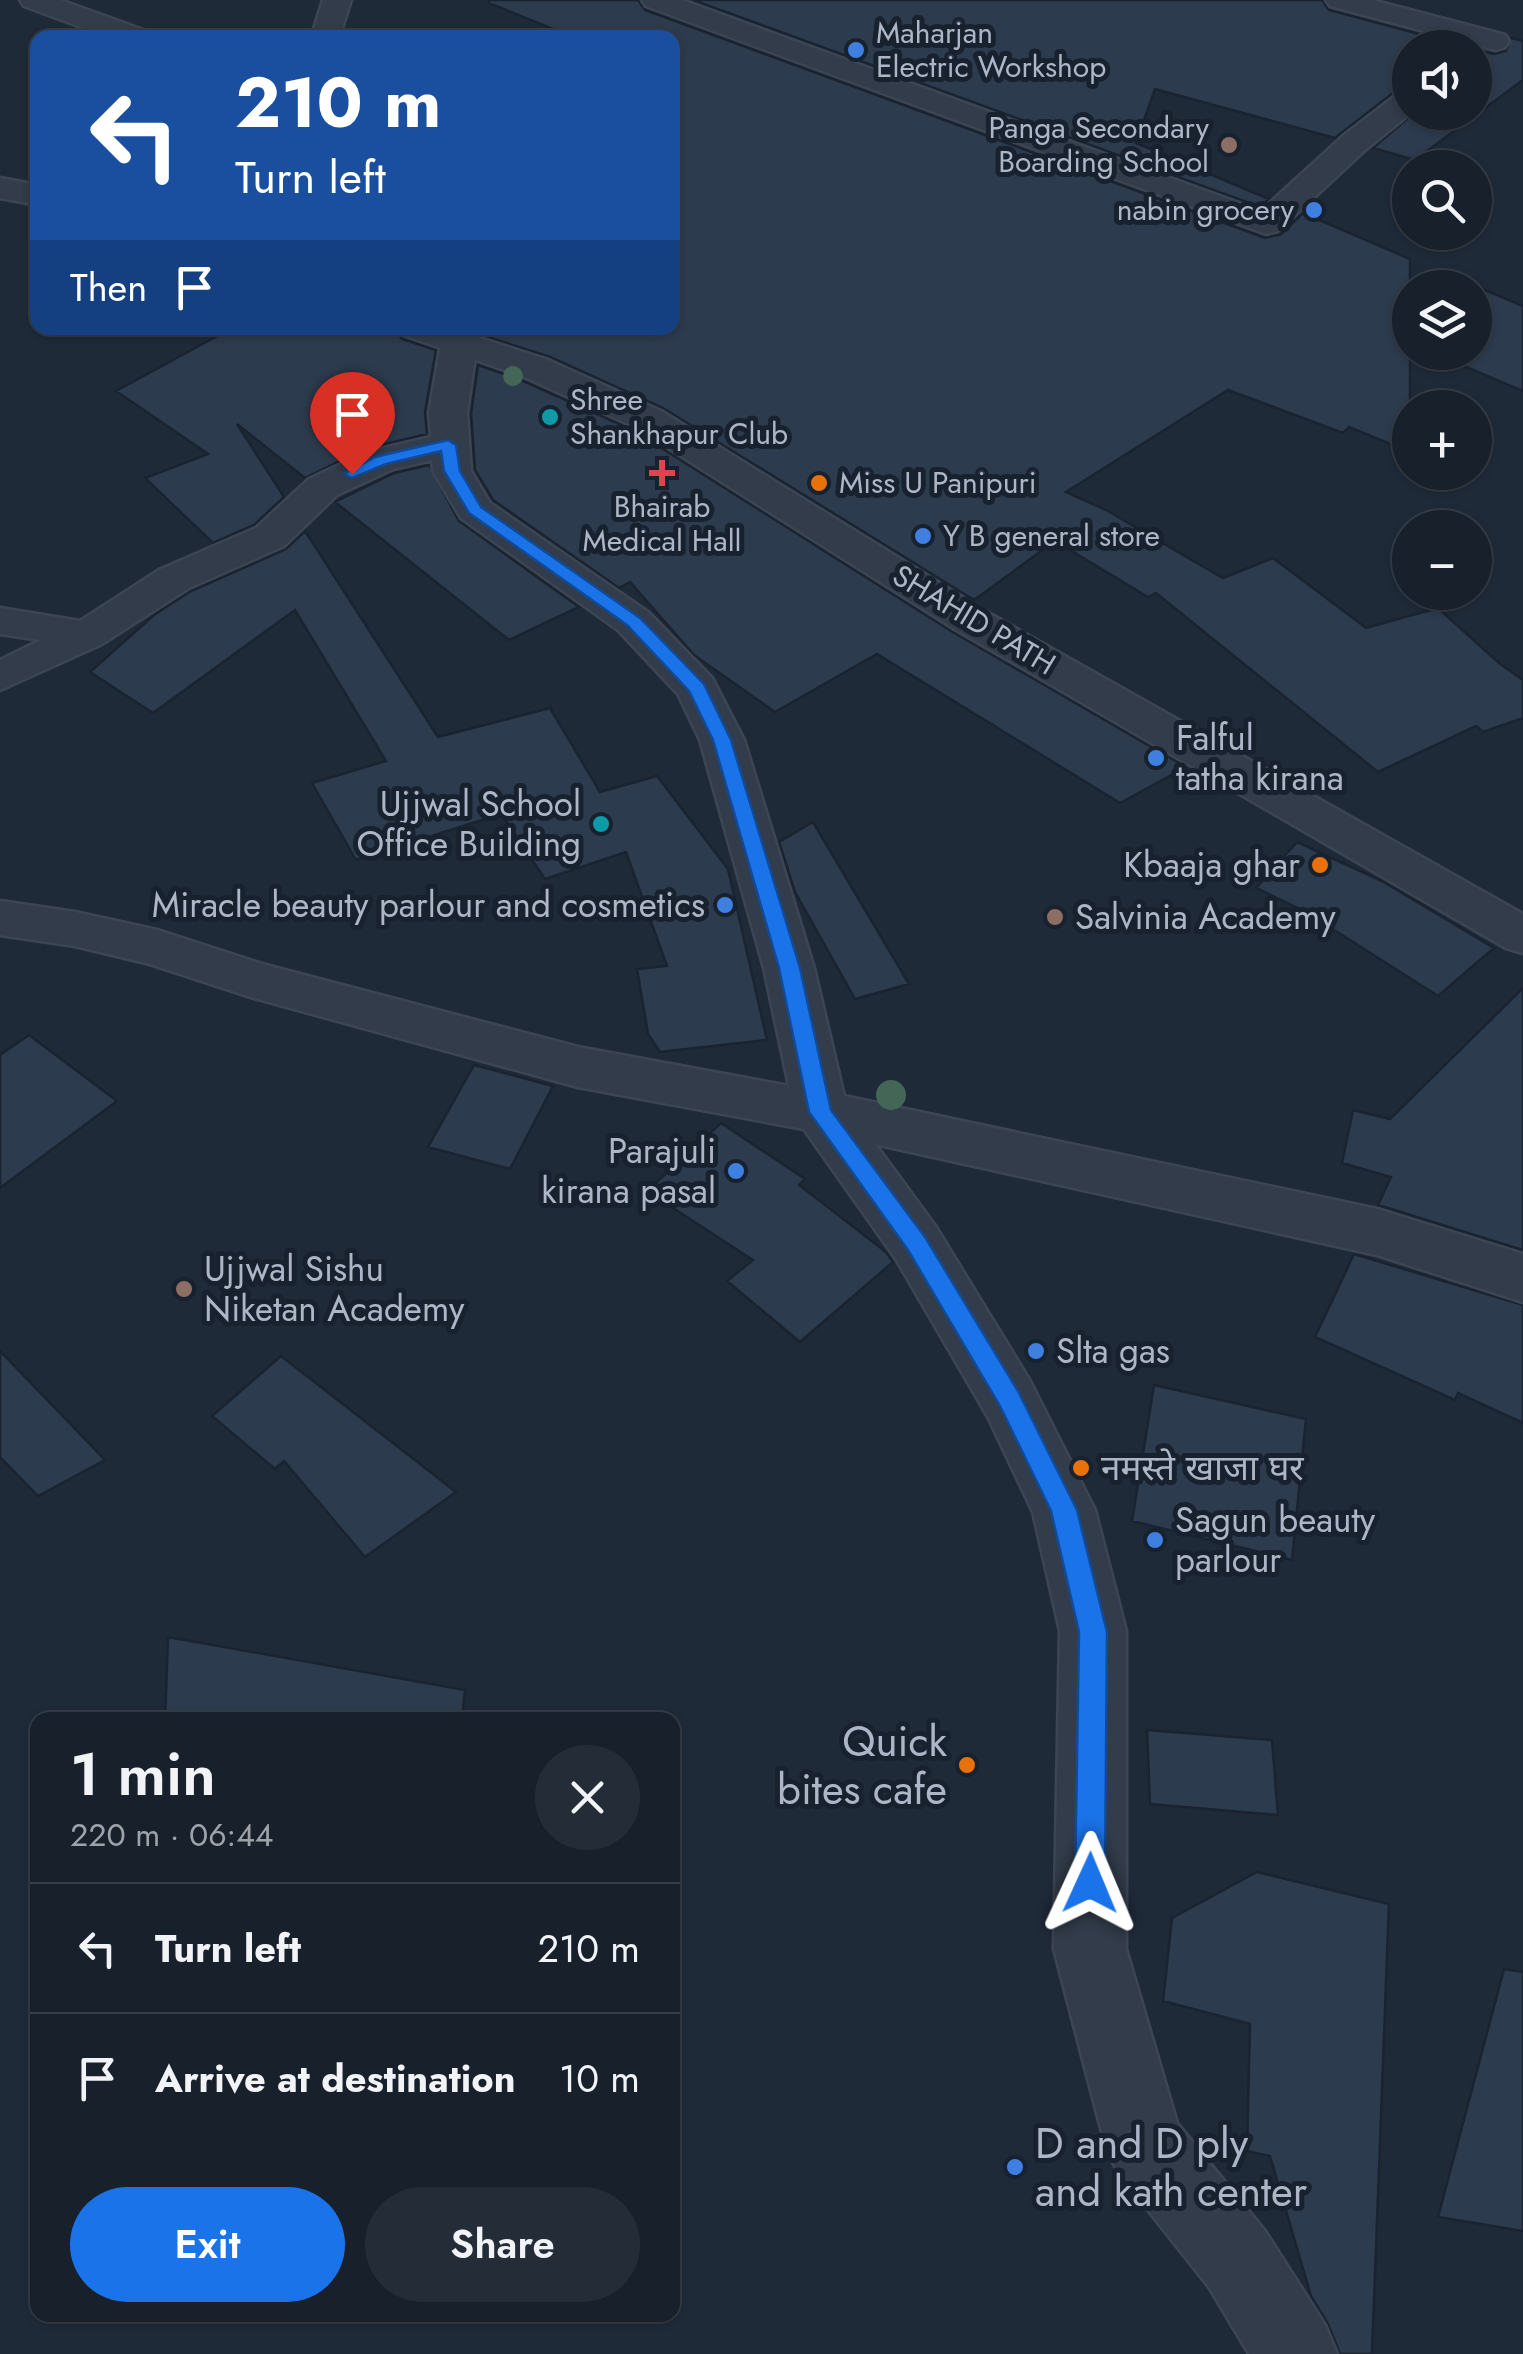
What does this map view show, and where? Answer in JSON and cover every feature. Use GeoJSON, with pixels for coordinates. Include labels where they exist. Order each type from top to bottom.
{"type":"FeatureCollection","features":[{"type":"Feature","properties":{"kind":"street"},"geometry":{"type":"LineString","coordinates":[[34,0],[117,30]]}},
{"type":"Feature","properties":{"kind":"street"},"geometry":{"type":"LineString","coordinates":[[328,30],[337,0]]}},
{"type":"Feature","properties":{"kind":"street"},"geometry":{"type":"LineString","coordinates":[[656,0],[1266,224],[1392,115]]}},
{"type":"Feature","properties":{"kind":"street"},"geometry":{"type":"LineString","coordinates":[[1340,0],[1433,30]]}},
{"type":"Feature","properties":{"kind":"street"},"geometry":{"type":"LineString","coordinates":[[1492,42],[1523,22]]}},
{"type":"Feature","properties":{"kind":"street"},"geometry":{"type":"LineString","coordinates":[[0,188],[30,194]]}},
{"type":"Feature","properties":{"kind":"street"},"geometry":{"type":"LineString","coordinates":[[437,335],[452,471],[475,510],[634,622],[697,688],[722,740],[773,911],[820,1112],[916,1243],[1009,1398],[1064,1510],[1093,1632],[1090,1949],[1144,2144],[1237,2260],[1296,2354]]}},
{"type":"Feature","properties":{"kind":"street","name":"SHAHID PATH"},"geometry":{"type":"LineString","coordinates":[[437,335],[534,368],[648,419],[968,619],[1523,936]]}},
{"type":"Feature","properties":{"kind":"street"},"geometry":{"type":"LineString","coordinates":[[0,677],[87,635],[174,580],[270,537],[323,487],[380,460],[448,445]]}},
{"type":"Feature","properties":{"kind":"street"},"geometry":{"type":"LineString","coordinates":[[0,621],[87,635]]}},
{"type":"Feature","properties":{"kind":"street"},"geometry":{"type":"LineString","coordinates":[[0,918],[75,929],[157,948],[254,980],[578,1067],[820,1112],[1377,1232],[1523,1278]]}},
{"type":"Feature","properties":{"kind":"building"},"geometry":{"type":"Polygon","coordinates":[[[489,0],[638,0],[645,10],[1265,238],[1281,234],[1303,213],[1410,259],[1410,270],[1392,270],[1392,370],[1410,370],[1410,390],[1392,390],[1392,445],[1349,427],[1343,433],[1228,390],[1066,492],[1106,510],[1223,578],[1273,558],[1366,628],[1440,610],[1523,680],[1523,718],[1483,732],[1476,726],[1378,772],[1156,593],[1148,597],[1055,541],[974,600],[663,408],[550,357],[482,335],[680,335],[680,30],[555,30],[489,0]]]}},
{"type":"Feature","properties":{"kind":"building"},"geometry":{"type":"Polygon","coordinates":[[[693,0],[1322,0],[1329,10],[1404,30],[1392,30],[1392,94],[1335,138],[1155,89],[1136,143],[1269,199],[1260,207],[693,0]]]}},
{"type":"Feature","properties":{"kind":"building"},"geometry":{"type":"Polygon","coordinates":[[[1511,38],[1523,41],[1523,80],[1492,103],[1492,53],[1506,51],[1511,38]]]}},
{"type":"Feature","properties":{"kind":"building"},"geometry":{"type":"Polygon","coordinates":[[[1394,130],[1456,130],[1428,150],[1392,150],[1392,153],[1373,148],[1394,130]]]}},
{"type":"Feature","properties":{"kind":"building"},"geometry":{"type":"Polygon","coordinates":[[[1492,293],[1523,306],[1523,391],[1473,370],[1492,370],[1492,293]]]}},
{"type":"Feature","properties":{"kind":"building"},"geometry":{"type":"Polygon","coordinates":[[[219,335],[399,335],[436,350],[425,412],[427,434],[365,449],[305,478],[237,424],[284,497],[254,525],[213,543],[145,478],[208,454],[116,391],[219,335]]]}},
{"type":"Feature","properties":{"kind":"building"},"geometry":{"type":"Polygon","coordinates":[[[478,365],[633,430],[951,631],[1186,767],[1120,803],[877,654],[775,712],[694,655],[630,582],[619,588],[493,500],[475,470],[471,413],[478,365]]]}},
{"type":"Feature","properties":{"kind":"building"},"geometry":{"type":"Polygon","coordinates":[[[429,465],[459,521],[579,607],[509,640],[335,502],[394,473],[429,465]]]}},
{"type":"Feature","properties":{"kind":"building"},"geometry":{"type":"Polygon","coordinates":[[[305,531],[438,737],[550,708],[600,792],[657,776],[728,869],[767,1040],[660,1052],[648,1034],[637,969],[667,966],[626,852],[545,879],[501,814],[356,860],[312,783],[386,761],[295,610],[153,713],[90,672],[154,615],[191,591],[286,549],[305,531]]]}},
{"type":"Feature","properties":{"kind":"building"},"geometry":{"type":"Polygon","coordinates":[[[813,822],[909,984],[855,999],[795,892],[779,842],[813,822]]]}},
{"type":"Feature","properties":{"kind":"building"},"geometry":{"type":"Polygon","coordinates":[[[1297,842],[1382,881],[1494,948],[1438,996],[1306,912],[1256,888],[1297,842]]]}},
{"type":"Feature","properties":{"kind":"building"},"geometry":{"type":"Polygon","coordinates":[[[1523,988],[1523,1250],[1378,1205],[1391,1177],[1342,1163],[1353,1110],[1390,1119],[1523,988]]]}},
{"type":"Feature","properties":{"kind":"building"},"geometry":{"type":"Polygon","coordinates":[[[29,1035],[117,1101],[0,1188],[0,1055],[29,1035]]]}},
{"type":"Feature","properties":{"kind":"building"},"geometry":{"type":"Polygon","coordinates":[[[474,1065],[553,1086],[510,1169],[428,1147],[474,1065]]]}},
{"type":"Feature","properties":{"kind":"building"},"geometry":{"type":"Polygon","coordinates":[[[721,1123],[805,1179],[799,1185],[886,1252],[893,1262],[800,1342],[727,1281],[753,1260],[647,1191],[721,1123]]]}},
{"type":"Feature","properties":{"kind":"building"},"geometry":{"type":"Polygon","coordinates":[[[1354,1254],[1523,1305],[1523,1423],[1458,1393],[1455,1400],[1315,1337],[1354,1254]]]}},
{"type":"Feature","properties":{"kind":"building"},"geometry":{"type":"Polygon","coordinates":[[[0,1351],[105,1460],[38,1496],[0,1457],[0,1351]]]}},
{"type":"Feature","properties":{"kind":"building"},"geometry":{"type":"Polygon","coordinates":[[[281,1356],[456,1492],[365,1557],[284,1461],[275,1469],[212,1416],[281,1356]]]}},
{"type":"Feature","properties":{"kind":"building"},"geometry":{"type":"Polygon","coordinates":[[[1154,1385],[1306,1419],[1292,1560],[1132,1521],[1154,1385]]]}},
{"type":"Feature","properties":{"kind":"building"},"geometry":{"type":"Polygon","coordinates":[[[168,1637],[465,1690],[463,1712],[165,1712],[168,1637]]]}},
{"type":"Feature","properties":{"kind":"building"},"geometry":{"type":"Polygon","coordinates":[[[1147,1730],[1272,1740],[1278,1815],[1150,1804],[1147,1730]]]}},
{"type":"Feature","properties":{"kind":"building"},"geometry":{"type":"Polygon","coordinates":[[[1257,1872],[1389,1904],[1372,2354],[1340,2354],[1311,2296],[1270,2156],[1247,2151],[1250,2024],[1163,2001],[1172,1918],[1257,1872]]]}},
{"type":"Feature","properties":{"kind":"building"},"geometry":{"type":"Polygon","coordinates":[[[1504,1969],[1523,1972],[1523,2231],[1438,2217],[1504,1969]]]}},
{"type":"Feature","properties":{"kind":"place","name":"Maharjan Electric Workshop"},"geometry":{"type":"Point","coordinates":[856,50]}},
{"type":"Feature","properties":{"kind":"place","name":"Panga Secondary Boarding School"},"geometry":{"type":"Point","coordinates":[1229,145]}},
{"type":"Feature","properties":{"kind":"place","name":"nabin grocery"},"geometry":{"type":"Point","coordinates":[1314,210]}},
{"type":"Feature","properties":{"kind":"place","name":"Shree Shankhapur Club"},"geometry":{"type":"Point","coordinates":[550,417]}},
{"type":"Feature","properties":{"kind":"place","name":"Bhairab Medical Hall"},"geometry":{"type":"Point","coordinates":[662,473]}},
{"type":"Feature","properties":{"kind":"place","name":"Miss U Panipuri"},"geometry":{"type":"Point","coordinates":[819,483]}},
{"type":"Feature","properties":{"kind":"place","name":"Y B general store"},"geometry":{"type":"Point","coordinates":[923,536]}},
{"type":"Feature","properties":{"kind":"place","name":"Falful tatha kirana"},"geometry":{"type":"Point","coordinates":[1156,758]}},
{"type":"Feature","properties":{"kind":"place","name":"Ujjwal School Office Building"},"geometry":{"type":"Point","coordinates":[601,824]}},
{"type":"Feature","properties":{"kind":"place","name":"Kbaaja ghar"},"geometry":{"type":"Point","coordinates":[1320,865]}},
{"type":"Feature","properties":{"kind":"place","name":"Miracle beauty parlour and cosmetics"},"geometry":{"type":"Point","coordinates":[725,905]}},
{"type":"Feature","properties":{"kind":"place","name":"Salvinia Academy"},"geometry":{"type":"Point","coordinates":[1055,917]}},
{"type":"Feature","properties":{"kind":"place","name":"Parajuli kirana pasal"},"geometry":{"type":"Point","coordinates":[736,1171]}},
{"type":"Feature","properties":{"kind":"place","name":"Ujjwal Sishu Niketan Academy"},"geometry":{"type":"Point","coordinates":[184,1289]}},
{"type":"Feature","properties":{"kind":"place","name":"Slta gas"},"geometry":{"type":"Point","coordinates":[1036,1351]}},
{"type":"Feature","properties":{"kind":"place","name":"नमस्ते खाजा घर"},"geometry":{"type":"Point","coordinates":[1081,1468]}},
{"type":"Feature","properties":{"kind":"place","name":"Sagun beauty parlour"},"geometry":{"type":"Point","coordinates":[1155,1540]}},
{"type":"Feature","properties":{"kind":"place","name":"Quick bites cafe"},"geometry":{"type":"Point","coordinates":[967,1765]}},
{"type":"Feature","properties":{"kind":"place","name":"D and D ply and kath center"},"geometry":{"type":"Point","coordinates":[1015,2167]}},
{"type":"Feature","properties":{"kind":"route"},"geometry":{"type":"LineString","coordinates":[[352,474],[380,460],[448,445],[452,471],[475,510],[634,622],[697,688],[722,740],[760,868],[789,968],[820,1112],[916,1243],[1009,1398],[1064,1510],[1093,1632],[1090,1883]]}}]}
